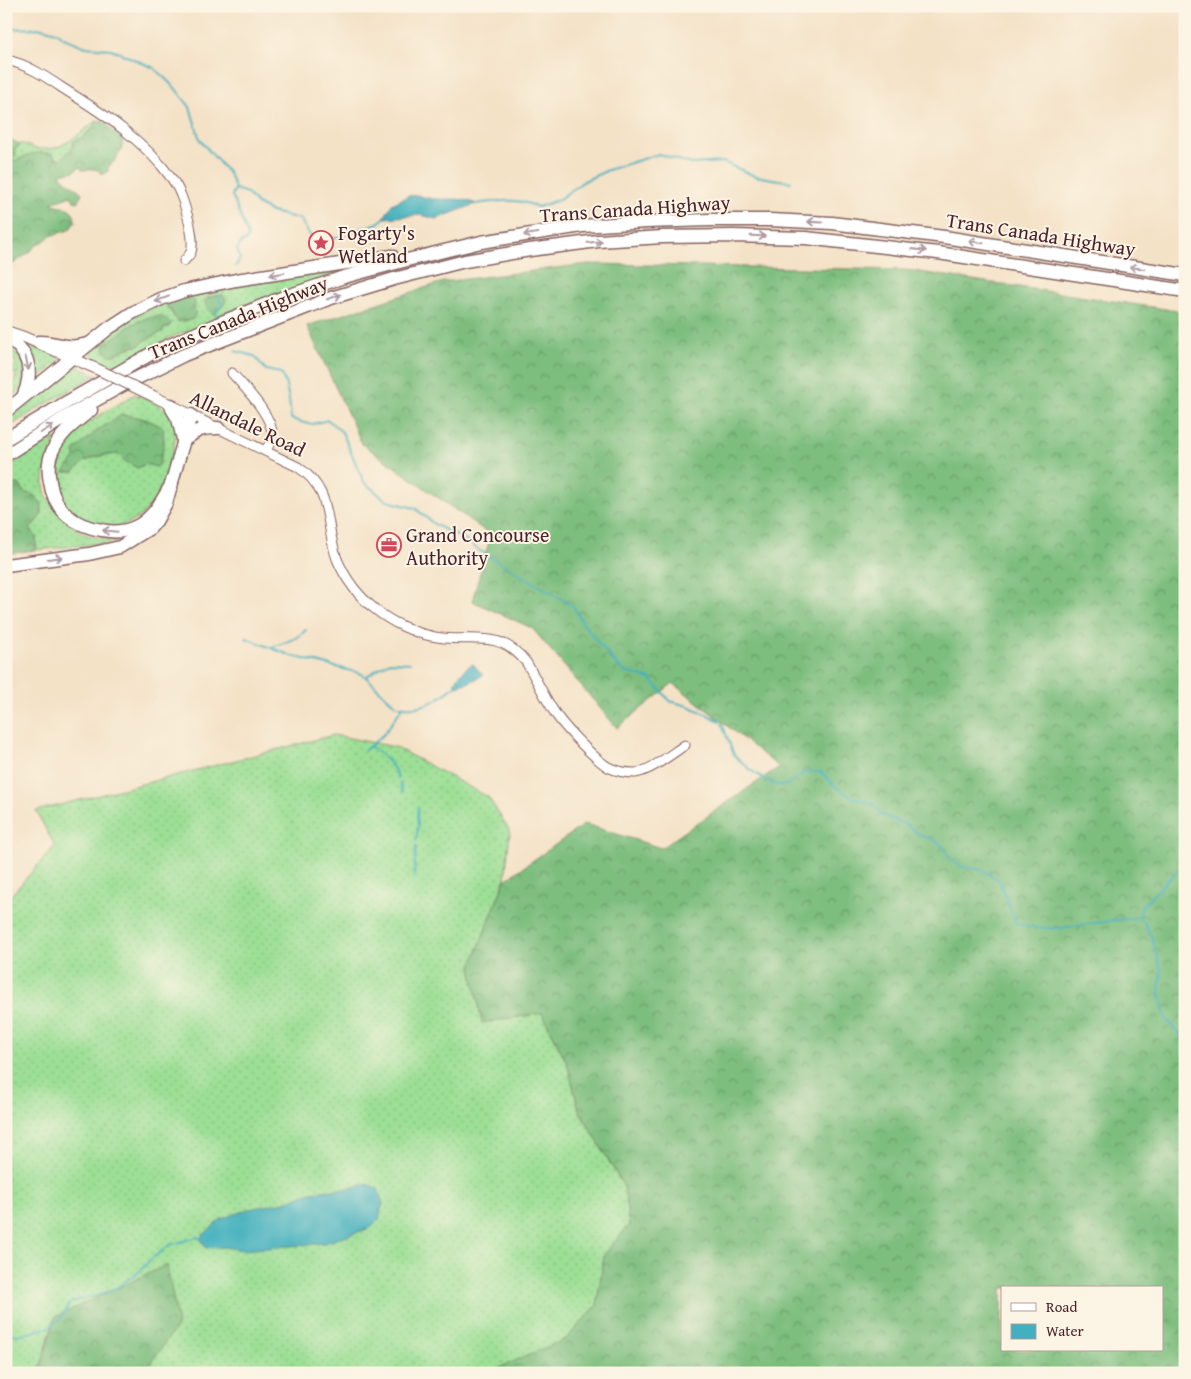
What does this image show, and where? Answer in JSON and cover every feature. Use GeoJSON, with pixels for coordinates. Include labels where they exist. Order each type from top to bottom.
{"type":"FeatureCollection","features":[{"type":"Feature","properties":{"kind":"highway","name":"Trans Canada Highway"},"geometry":{"type":"LineString","coordinates":[[6,439],[154,352],[284,297],[344,277],[481,242],[582,226],[718,220],[814,222],[881,228],[944,237],[1185,275]]}},
{"type":"Feature","properties":{"kind":"highway","name":"Trans Canada Highway"},"geometry":{"type":"LineString","coordinates":[[6,455],[64,418],[123,386],[184,356],[248,330],[332,298],[394,279],[465,261],[530,250],[598,241],[663,237],[806,238],[938,253],[1185,291]]}},
{"type":"Feature","properties":{"kind":"highway"},"geometry":{"type":"LineString","coordinates":[[6,411],[88,344],[132,313],[156,301],[184,291],[236,280],[481,242]]}},
{"type":"Feature","properties":{"kind":"highway"},"geometry":{"type":"LineString","coordinates":[[6,337],[19,346],[28,364],[28,382],[23,397]]}},
{"type":"Feature","properties":{"kind":"highway"},"geometry":{"type":"LineString","coordinates":[[38,342],[67,346],[88,344]]}},
{"type":"Feature","properties":{"kind":"highway"},"geometry":{"type":"LineString","coordinates":[[123,386],[68,428],[59,439],[49,462],[48,475],[53,496],[59,507],[78,524],[90,529],[121,532],[138,525],[157,509],[172,483]]}},
{"type":"Feature","properties":{"kind":"highway"},"geometry":{"type":"LineString","coordinates":[[171,405],[178,419],[183,441]]}},
{"type":"Feature","properties":{"kind":"highway"},"geometry":{"type":"LineString","coordinates":[[6,565],[89,554],[120,547],[150,528],[166,503],[192,415]]}},
{"type":"Feature","properties":{"kind":"highway"},"geometry":{"type":"LineString","coordinates":[[183,441],[203,428],[218,428]]}},
{"type":"Feature","properties":{"kind":"main road","name":"Allandale Road"},"geometry":{"type":"LineString","coordinates":[[6,331],[38,342],[192,415]]}},
{"type":"Feature","properties":{"kind":"street"},"geometry":{"type":"LineString","coordinates":[[6,60],[20,64],[38,73],[94,108],[124,129],[158,162],[177,187],[188,219],[192,243],[191,252],[184,261]]}},
{"type":"Feature","properties":{"kind":"street"},"geometry":{"type":"LineString","coordinates":[[232,373],[271,424],[272,440],[265,451]]}},
{"type":"Feature","properties":{"kind":"street","name":"Allandale Road"},"geometry":{"type":"LineString","coordinates":[[192,415],[298,467],[315,482],[326,507],[332,542],[346,577],[365,601],[376,611],[409,629],[431,636],[487,638],[512,648],[526,662],[556,715],[566,728],[609,768],[635,773],[644,770],[685,745]]}},
{"type":"Feature","properties":{"kind":"green space"},"geometry":{"type":"Polygon","coordinates":[[[98,121],[61,159],[33,155],[16,161],[12,159],[16,155],[14,149],[20,144],[36,149],[54,148],[70,140],[98,121]]]}},
{"type":"Feature","properties":{"kind":"green space"},"geometry":{"type":"Polygon","coordinates":[[[98,121],[106,123],[122,139],[122,148],[117,158],[103,175],[97,170],[83,170],[79,167],[75,171],[60,174],[82,193],[78,202],[74,201],[71,196],[51,203],[71,210],[75,217],[75,222],[69,230],[50,236],[6,269],[6,138],[20,144],[14,149],[16,155],[12,159],[16,161],[40,153],[50,153],[54,155],[54,158],[61,159],[71,149],[74,141],[88,133],[98,121]]]}},
{"type":"Feature","properties":{"kind":"green space"},"geometry":{"type":"Polygon","coordinates":[[[588,264],[907,270],[1185,312],[1185,1373],[487,1373],[566,1339],[597,1305],[604,1255],[629,1225],[624,1187],[579,1109],[567,1063],[542,1013],[482,1023],[471,967],[505,880],[585,824],[661,848],[779,767],[673,683],[617,728],[532,628],[472,601],[491,535],[362,444],[307,326],[443,282],[588,264]]]}},
{"type":"Feature","properties":{"kind":"green space"},"geometry":{"type":"Polygon","coordinates":[[[341,269],[341,271],[167,339],[112,370],[98,363],[92,356],[92,347],[135,315],[190,294],[341,269]],[[188,298],[167,305],[174,317],[183,322],[193,319],[194,311],[188,298]],[[161,316],[135,323],[105,344],[128,348],[140,345],[170,326],[161,316]]]}},
{"type":"Feature","properties":{"kind":"green space"},"geometry":{"type":"Polygon","coordinates":[[[223,295],[226,300],[224,305],[214,315],[207,308],[205,300],[223,295]]]}},
{"type":"Feature","properties":{"kind":"green space"},"geometry":{"type":"Polygon","coordinates":[[[188,298],[194,300],[194,311],[196,312],[193,319],[178,322],[166,307],[188,298]]]}},
{"type":"Feature","properties":{"kind":"green space"},"geometry":{"type":"Polygon","coordinates":[[[161,316],[171,323],[163,331],[140,345],[130,347],[114,355],[109,355],[105,352],[105,344],[128,327],[147,318],[161,316]]]}},
{"type":"Feature","properties":{"kind":"green space"},"geometry":{"type":"Polygon","coordinates":[[[6,342],[25,366],[21,389],[6,403],[6,385],[12,385],[18,371],[6,380],[6,373],[16,365],[14,360],[6,355],[6,342]]]}},
{"type":"Feature","properties":{"kind":"green space"},"geometry":{"type":"Polygon","coordinates":[[[18,342],[41,349],[62,359],[32,384],[18,342]]]}},
{"type":"Feature","properties":{"kind":"green space"},"geometry":{"type":"Polygon","coordinates":[[[71,366],[79,367],[96,375],[6,429],[6,416],[71,366]]]}},
{"type":"Feature","properties":{"kind":"green space"},"geometry":{"type":"Polygon","coordinates":[[[135,394],[155,403],[169,413],[175,428],[173,451],[160,490],[147,510],[133,521],[117,527],[106,527],[88,521],[68,509],[56,485],[55,466],[61,449],[73,435],[135,394]],[[121,415],[75,458],[65,472],[74,472],[85,461],[99,456],[118,454],[125,461],[159,465],[164,444],[163,428],[148,420],[121,415]]]}},
{"type":"Feature","properties":{"kind":"green space"},"geometry":{"type":"Polygon","coordinates":[[[121,415],[143,418],[163,428],[164,444],[159,465],[156,467],[146,464],[137,468],[118,454],[99,456],[85,461],[74,472],[64,472],[75,458],[75,450],[98,430],[121,415]]]}},
{"type":"Feature","properties":{"kind":"green space"},"geometry":{"type":"Polygon","coordinates":[[[56,437],[44,478],[46,494],[54,507],[70,524],[86,534],[105,538],[128,537],[115,542],[36,550],[36,537],[30,529],[42,514],[35,496],[24,492],[19,484],[6,485],[6,468],[56,437]]]}},
{"type":"Feature","properties":{"kind":"green space"},"geometry":{"type":"Polygon","coordinates":[[[19,484],[24,492],[35,496],[42,504],[42,514],[30,529],[36,537],[36,550],[6,554],[6,485],[19,484]]]}},
{"type":"Feature","properties":{"kind":"green space"},"geometry":{"type":"Polygon","coordinates":[[[334,735],[395,747],[488,797],[510,831],[505,880],[471,967],[482,1023],[542,1013],[567,1063],[579,1110],[624,1187],[629,1225],[604,1255],[597,1305],[566,1339],[494,1373],[144,1373],[178,1324],[55,1317],[39,1373],[6,1373],[6,901],[55,846],[36,811],[334,735]]]}},
{"type":"Feature","properties":{"kind":"green space"},"geometry":{"type":"Polygon","coordinates":[[[167,1265],[178,1324],[144,1373],[39,1373],[55,1317],[167,1265]]]}},
{"type":"Feature","properties":{"kind":"water"},"geometry":{"type":"Polygon","coordinates":[[[418,195],[433,199],[469,201],[476,204],[436,219],[421,215],[384,218],[392,204],[408,196],[418,195]]]}},
{"type":"Feature","properties":{"kind":"water"},"geometry":{"type":"Polygon","coordinates":[[[473,664],[483,675],[470,682],[456,686],[454,684],[460,675],[473,664]]]}},
{"type":"Feature","properties":{"kind":"water"},"geometry":{"type":"Polygon","coordinates":[[[367,1184],[378,1189],[383,1204],[379,1219],[370,1228],[325,1243],[243,1250],[224,1247],[206,1248],[200,1238],[221,1219],[249,1209],[285,1202],[311,1192],[345,1189],[367,1184]]]}},
{"type":"Feature","properties":{"kind":"waterway"},"geometry":{"type":"LineString","coordinates":[[6,29],[42,28],[56,32],[64,38],[86,47],[111,49],[154,68],[175,88],[190,107],[200,140],[230,175],[235,189],[232,195],[248,236],[247,240],[241,243],[237,250],[240,258],[236,266]]}},
{"type":"Feature","properties":{"kind":"waterway"},"geometry":{"type":"LineString","coordinates":[[476,204],[515,201],[538,207],[558,200],[584,181],[608,170],[659,154],[691,164],[723,162],[755,176],[791,182]]}},
{"type":"Feature","properties":{"kind":"waterway"},"geometry":{"type":"LineString","coordinates":[[235,189],[247,193],[257,204],[272,212],[300,219],[313,240],[322,242],[378,223],[384,218]]}},
{"type":"Feature","properties":{"kind":"waterway"},"geometry":{"type":"LineString","coordinates":[[216,319],[217,310],[222,306],[219,298],[220,295]]}},
{"type":"Feature","properties":{"kind":"waterway"},"geometry":{"type":"LineString","coordinates":[[235,351],[254,356],[266,370],[281,373],[287,389],[291,419],[308,424],[328,420],[342,432],[364,482],[387,501],[415,508],[434,524],[469,542],[477,549],[573,606],[584,625],[625,672],[650,679],[670,701],[691,707],[720,721]]}},
{"type":"Feature","properties":{"kind":"waterway"},"geometry":{"type":"LineString","coordinates":[[272,647],[295,638],[306,630]]}},
{"type":"Feature","properties":{"kind":"waterway"},"geometry":{"type":"LineString","coordinates":[[246,638],[292,656],[360,673],[396,705]]}},
{"type":"Feature","properties":{"kind":"waterway"},"geometry":{"type":"LineString","coordinates":[[367,676],[389,662],[410,663]]}},
{"type":"Feature","properties":{"kind":"waterway"},"geometry":{"type":"LineString","coordinates":[[399,706],[422,706],[443,696],[455,686]]}},
{"type":"Feature","properties":{"kind":"waterway"},"geometry":{"type":"LineString","coordinates":[[364,751],[384,734],[402,708]]}},
{"type":"Feature","properties":{"kind":"waterway"},"geometry":{"type":"LineString","coordinates":[[722,724],[734,755],[752,771],[771,783],[782,786],[789,784],[805,772],[821,772],[836,787],[853,798],[873,803],[882,815],[907,825],[921,836],[931,838],[943,846],[951,860],[960,866],[982,870],[999,880],[1016,923],[1036,928],[1061,928],[1139,917]]}},
{"type":"Feature","properties":{"kind":"waterway"},"geometry":{"type":"LineString","coordinates":[[371,747],[391,765],[398,779]]}},
{"type":"Feature","properties":{"kind":"waterway"},"geometry":{"type":"LineString","coordinates":[[400,783],[402,792]]}},
{"type":"Feature","properties":{"kind":"waterway"},"geometry":{"type":"LineString","coordinates":[[416,841],[418,807]]}},
{"type":"Feature","properties":{"kind":"waterway"},"geometry":{"type":"LineString","coordinates":[[414,879],[416,846]]}},
{"type":"Feature","properties":{"kind":"waterway"},"geometry":{"type":"LineString","coordinates":[[1139,917],[1142,906],[1185,863]]}},
{"type":"Feature","properties":{"kind":"waterway"},"geometry":{"type":"LineString","coordinates":[[1139,917],[1144,922],[1152,938],[1162,974],[1159,988],[1165,1017],[1185,1040]]}},
{"type":"Feature","properties":{"kind":"waterway"},"geometry":{"type":"LineString","coordinates":[[48,1328],[60,1319],[71,1302],[99,1295],[116,1288],[140,1271],[150,1260],[170,1245],[197,1237],[200,1238]]}},
{"type":"Feature","properties":{"kind":"waterway"},"geometry":{"type":"LineString","coordinates":[[6,1334],[25,1334],[44,1328]]}},
{"type":"Feature","properties":{"kind":"place","name":"Fogarty's Wetland"},"geometry":{"type":"Point","coordinates":[321,243]}},
{"type":"Feature","properties":{"kind":"place","name":"Grand Concourse Authority"},"geometry":{"type":"Point","coordinates":[389,545]}}]}
